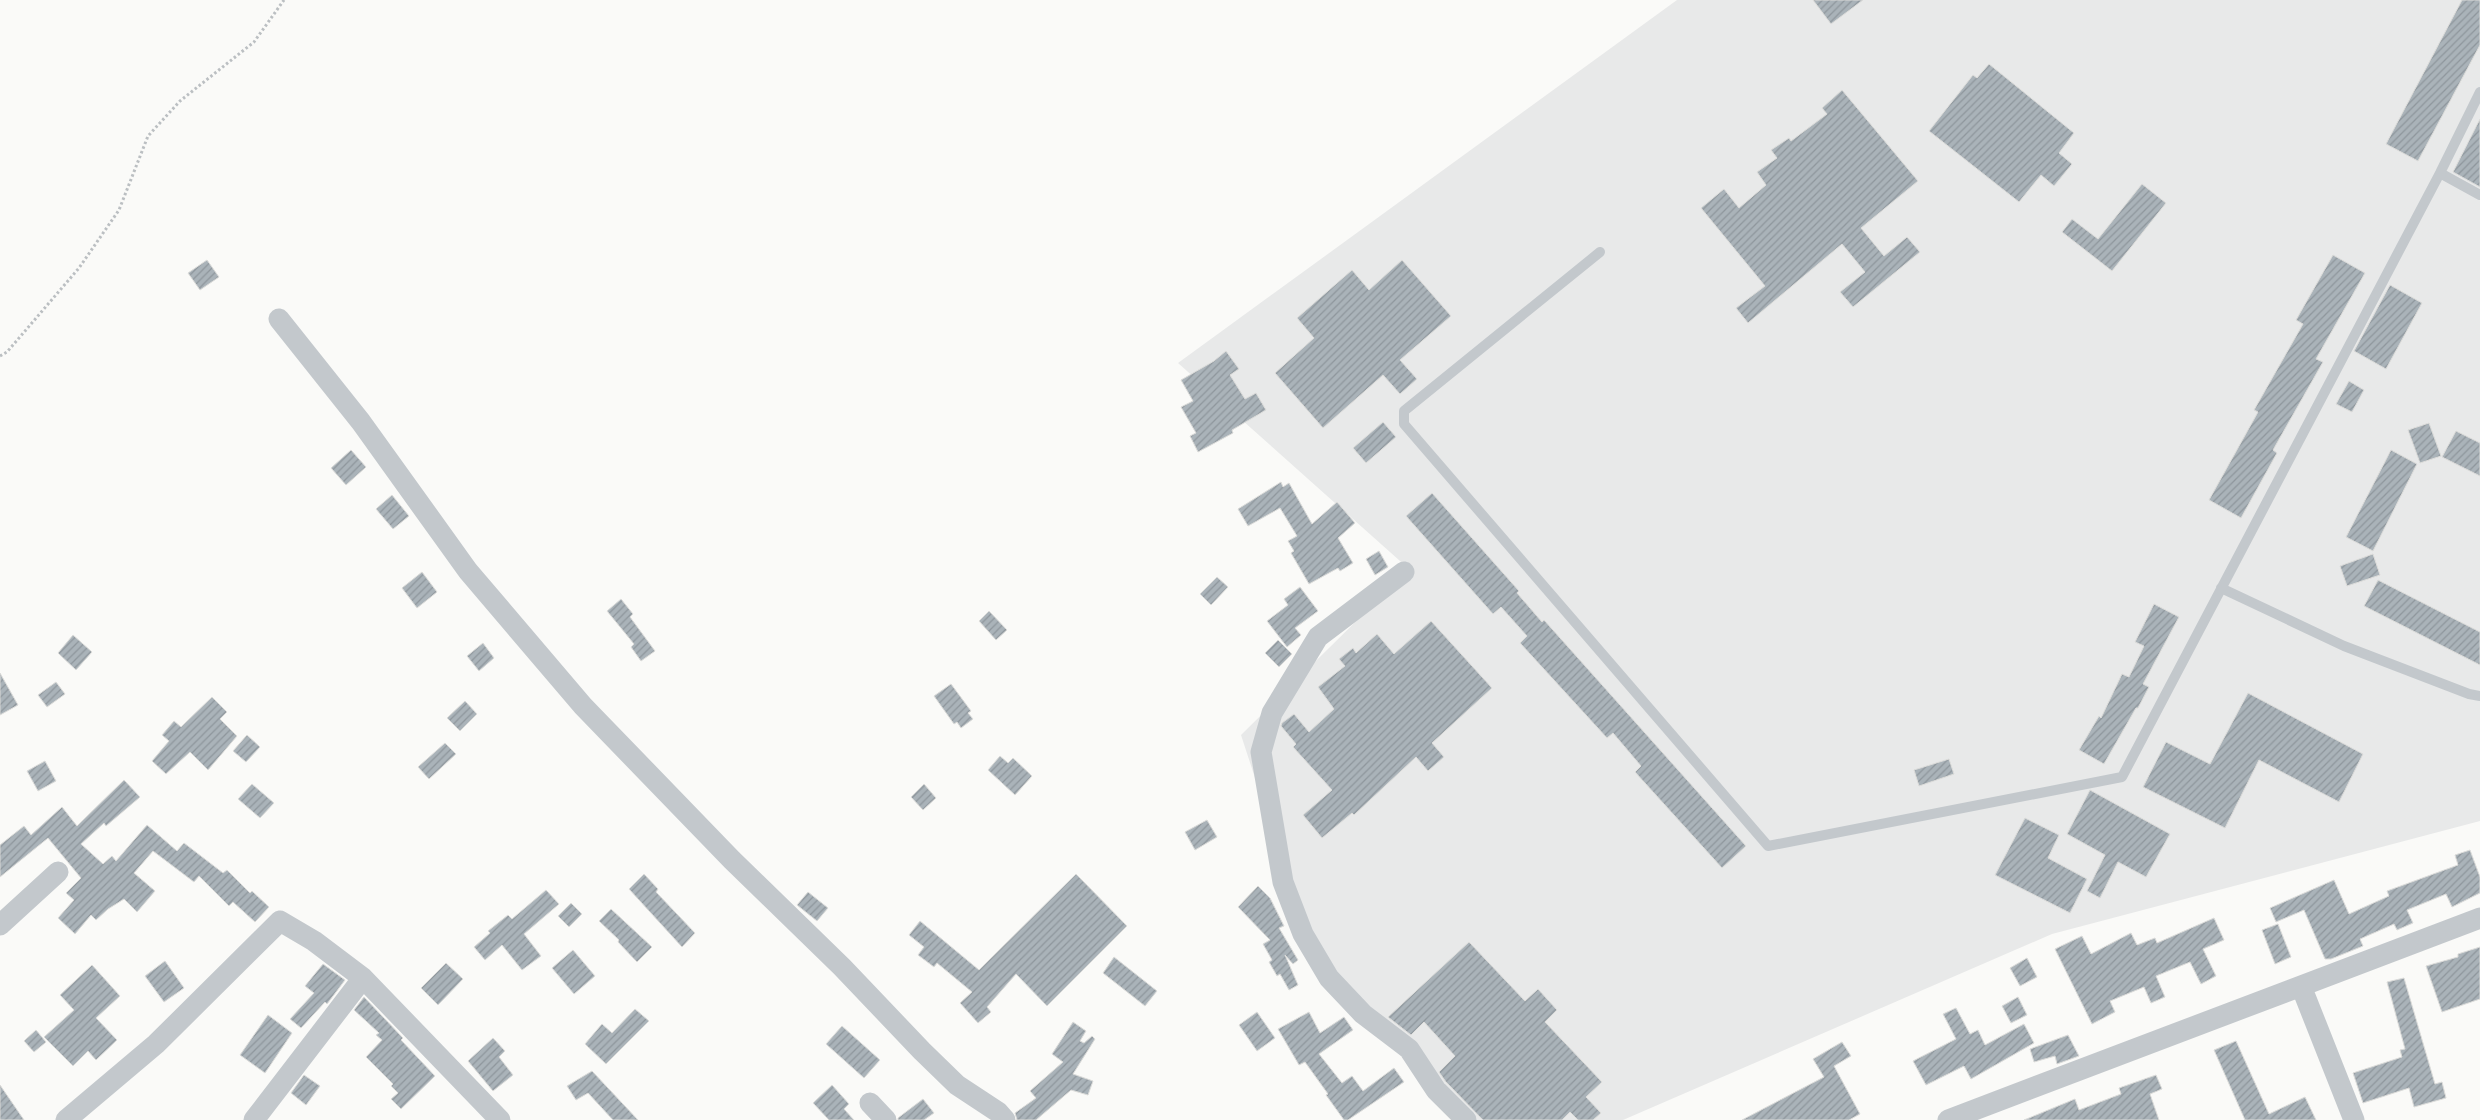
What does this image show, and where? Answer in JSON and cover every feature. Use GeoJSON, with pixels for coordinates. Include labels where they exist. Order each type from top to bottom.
{"type":"FeatureCollection","features":[{"type":"Feature","properties":{"kind":"street"},"geometry":{"type":"LineString","coordinates":[[279,319],[361,422],[468,571],[583,706],[732,860],[842,967],[922,1051],[957,1085],[998,1112],[1005,1120]]}},
{"type":"Feature","properties":{"kind":"street"},"geometry":{"type":"LineString","coordinates":[[1404,572],[1318,637],[1272,712],[1261,752],[1283,882],[1303,934],[1329,978],[1363,1014],[1409,1049],[1436,1090],[1466,1120]]}},
{"type":"Feature","properties":{"kind":"street"},"geometry":{"type":"LineString","coordinates":[[0,925],[58,872]]}},
{"type":"Feature","properties":{"kind":"street"},"geometry":{"type":"LineString","coordinates":[[1948,1120],[2480,918]]}},
{"type":"Feature","properties":{"kind":"street"},"geometry":{"type":"LineString","coordinates":[[66,1120],[156,1044],[280,921],[314,941],[363,978],[500,1120]]}},
{"type":"Feature","properties":{"kind":"street"},"geometry":{"type":"LineString","coordinates":[[254,1120],[363,978]]}},
{"type":"Feature","properties":{"kind":"street"},"geometry":{"type":"LineString","coordinates":[[2300,986],[2354,1120]]}},
{"type":"Feature","properties":{"kind":"street"},"geometry":{"type":"LineString","coordinates":[[870,1103],[886,1120]]}},
{"type":"Feature","properties":{"kind":"lane"},"geometry":{"type":"LineString","coordinates":[[1600,252],[1404,411],[1404,424],[1768,846],[2122,777],[2440,173],[2480,92]]}},
{"type":"Feature","properties":{"kind":"lane"},"geometry":{"type":"LineString","coordinates":[[2440,173],[2480,195]]}},
{"type":"Feature","properties":{"kind":"lane"},"geometry":{"type":"LineString","coordinates":[[2221,588],[2344,646],[2469,694],[2480,696]]}},
{"type":"Feature","properties":{"kind":"path"},"geometry":{"type":"LineString","coordinates":[[0,356],[7,352],[79,268],[118,210],[148,136],[180,100],[254,42],[284,0]]}},
{"type":"Feature","properties":{"kind":"shaded area"},"geometry":{"type":"Polygon","coordinates":[[[1677,0],[2480,0],[2480,821],[2052,934],[1623,1120],[1462,1120],[1317,968],[1241,735],[1409,569],[1178,363],[1677,0]]]}},
{"type":"Feature","properties":{"kind":"building"},"geometry":{"type":"Polygon","coordinates":[[[1813,0],[1863,0],[1831,24],[1813,0]]]}},
{"type":"Feature","properties":{"kind":"building"},"geometry":{"type":"Polygon","coordinates":[[[2462,0],[2480,0],[2480,45],[2418,161],[2386,144],[2462,0]]]}},
{"type":"Feature","properties":{"kind":"building"},"geometry":{"type":"Polygon","coordinates":[[[1989,64],[2074,133],[2059,153],[2072,164],[2054,186],[2041,175],[2019,202],[1929,131],[1973,75],[1977,78],[1989,64]]]}},
{"type":"Feature","properties":{"kind":"building"},"geometry":{"type":"Polygon","coordinates":[[[1842,90],[1918,181],[1861,228],[1884,256],[1907,237],[1920,252],[1853,307],[1840,292],[1865,272],[1842,244],[1748,323],[1736,308],[1765,286],[1701,208],[1724,189],[1739,208],[1766,185],[1757,172],[1777,158],[1771,150],[1789,138],[1791,141],[1827,114],[1822,108],[1842,90]]]}},
{"type":"Feature","properties":{"kind":"building"},"geometry":{"type":"Polygon","coordinates":[[[2480,119],[2480,187],[2453,172],[2480,119]]]}},
{"type":"Feature","properties":{"kind":"building"},"geometry":{"type":"Polygon","coordinates":[[[2142,184],[2166,203],[2112,271],[2062,232],[2072,219],[2098,239],[2142,184]]]}},
{"type":"Feature","properties":{"kind":"building"},"geometry":{"type":"Polygon","coordinates":[[[2333,255],[2365,273],[2316,359],[2323,362],[2273,450],[2277,453],[2241,518],[2209,500],[2258,412],[2254,410],[2303,324],[2296,320],[2333,255]]]}},
{"type":"Feature","properties":{"kind":"building"},"geometry":{"type":"Polygon","coordinates":[[[207,260],[219,277],[200,290],[188,273],[207,260]]]}},
{"type":"Feature","properties":{"kind":"building"},"geometry":{"type":"Polygon","coordinates":[[[1402,260],[1451,316],[1400,360],[1417,379],[1400,394],[1383,375],[1323,428],[1275,373],[1314,338],[1297,318],[1352,270],[1369,290],[1402,260]]]}},
{"type":"Feature","properties":{"kind":"building"},"geometry":{"type":"Polygon","coordinates":[[[2390,285],[2422,303],[2386,369],[2354,351],[2390,285]]]}},
{"type":"Feature","properties":{"kind":"building"},"geometry":{"type":"Polygon","coordinates":[[[1226,351],[1239,369],[1230,375],[1245,399],[1256,393],[1266,410],[1232,430],[1233,433],[1198,452],[1190,436],[1196,433],[1181,407],[1193,401],[1181,380],[1214,361],[1226,351]]]}},
{"type":"Feature","properties":{"kind":"building"},"geometry":{"type":"Polygon","coordinates":[[[2349,381],[2364,390],[2352,412],[2336,404],[2349,381]]]}},
{"type":"Feature","properties":{"kind":"building"},"geometry":{"type":"Polygon","coordinates":[[[1383,422],[1396,437],[1366,463],[1353,448],[1383,422]]]}},
{"type":"Feature","properties":{"kind":"building"},"geometry":{"type":"Polygon","coordinates":[[[2429,423],[2441,456],[2420,463],[2408,430],[2429,423]]]}},
{"type":"Feature","properties":{"kind":"building"},"geometry":{"type":"Polygon","coordinates":[[[2456,431],[2480,443],[2480,476],[2442,457],[2456,431]]]}},
{"type":"Feature","properties":{"kind":"building"},"geometry":{"type":"Polygon","coordinates":[[[351,450],[366,467],[346,485],[331,468],[351,450]]]}},
{"type":"Feature","properties":{"kind":"building"},"geometry":{"type":"Polygon","coordinates":[[[2391,450],[2417,464],[2373,551],[2346,537],[2391,450]]]}},
{"type":"Feature","properties":{"kind":"building"},"geometry":{"type":"Polygon","coordinates":[[[1281,482],[1283,487],[1289,483],[1312,524],[1337,502],[1355,523],[1338,538],[1353,563],[1340,571],[1338,568],[1309,584],[1291,553],[1294,551],[1288,541],[1297,536],[1280,508],[1248,526],[1238,509],[1281,482]]]}},
{"type":"Feature","properties":{"kind":"building"},"geometry":{"type":"Polygon","coordinates":[[[1432,493],[1519,591],[1517,593],[1542,622],[1544,620],[1746,846],[1722,868],[1635,772],[1641,766],[1613,733],[1607,738],[1520,643],[1527,636],[1501,607],[1493,614],[1406,516],[1432,493]]]}},
{"type":"Feature","properties":{"kind":"building"},"geometry":{"type":"Polygon","coordinates":[[[392,495],[409,516],[393,529],[376,509],[392,495]]]}},
{"type":"Feature","properties":{"kind":"building"},"geometry":{"type":"Polygon","coordinates":[[[1379,551],[1388,567],[1375,575],[1366,559],[1379,551]]]}},
{"type":"Feature","properties":{"kind":"building"},"geometry":{"type":"Polygon","coordinates":[[[2373,554],[2380,575],[2347,586],[2340,566],[2373,554]]]}},
{"type":"Feature","properties":{"kind":"building"},"geometry":{"type":"Polygon","coordinates":[[[422,572],[437,592],[417,608],[402,588],[422,572]]]}},
{"type":"Feature","properties":{"kind":"building"},"geometry":{"type":"Polygon","coordinates":[[[1217,577],[1228,587],[1211,605],[1200,594],[1217,577]]]}},
{"type":"Feature","properties":{"kind":"building"},"geometry":{"type":"Polygon","coordinates":[[[2378,580],[2480,632],[2480,665],[2364,606],[2378,580]]]}},
{"type":"Feature","properties":{"kind":"building"},"geometry":{"type":"Polygon","coordinates":[[[1300,587],[1318,611],[1295,628],[1301,635],[1287,647],[1267,621],[1288,605],[1284,599],[1300,587]]]}},
{"type":"Feature","properties":{"kind":"building"},"geometry":{"type":"Polygon","coordinates":[[[621,599],[633,614],[630,617],[655,651],[641,661],[631,647],[634,644],[607,611],[621,599]]]}},
{"type":"Feature","properties":{"kind":"building"},"geometry":{"type":"Polygon","coordinates":[[[2154,604],[2179,617],[2143,684],[2149,687],[2104,764],[2079,750],[2099,716],[2101,718],[2122,674],[2129,677],[2144,646],[2135,642],[2154,604]]]}},
{"type":"Feature","properties":{"kind":"building"},"geometry":{"type":"Polygon","coordinates":[[[989,611],[1007,630],[996,640],[979,621],[989,611]]]}},
{"type":"Feature","properties":{"kind":"building"},"geometry":{"type":"Polygon","coordinates":[[[1431,621],[1492,688],[1432,743],[1444,757],[1428,771],[1416,757],[1354,815],[1352,813],[1322,838],[1303,815],[1332,790],[1293,747],[1296,744],[1281,726],[1282,723],[1294,714],[1309,732],[1334,709],[1318,687],[1345,666],[1339,659],[1353,648],[1356,653],[1377,634],[1394,654],[1431,621]]]}},
{"type":"Feature","properties":{"kind":"building"},"geometry":{"type":"Polygon","coordinates":[[[73,635],[92,652],[76,670],[58,653],[73,635]]]}},
{"type":"Feature","properties":{"kind":"building"},"geometry":{"type":"Polygon","coordinates":[[[1278,640],[1292,654],[1279,667],[1265,653],[1278,640]]]}},
{"type":"Feature","properties":{"kind":"building"},"geometry":{"type":"Polygon","coordinates":[[[483,643],[494,658],[479,671],[467,656],[483,643]]]}},
{"type":"Feature","properties":{"kind":"building"},"geometry":{"type":"Polygon","coordinates":[[[0,673],[18,705],[0,715],[0,673]]]}},
{"type":"Feature","properties":{"kind":"building"},"geometry":{"type":"Polygon","coordinates":[[[56,682],[65,694],[47,707],[38,695],[56,682]]]}},
{"type":"Feature","properties":{"kind":"building"},"geometry":{"type":"Polygon","coordinates":[[[951,684],[971,711],[968,713],[973,719],[961,728],[957,722],[954,724],[934,696],[951,684]]]}},
{"type":"Feature","properties":{"kind":"building"},"geometry":{"type":"Polygon","coordinates":[[[2248,693],[2363,754],[2339,802],[2259,760],[2225,828],[2143,787],[2166,742],[2210,764],[2248,693]]]}},
{"type":"Feature","properties":{"kind":"building"},"geometry":{"type":"Polygon","coordinates":[[[212,697],[227,712],[220,719],[237,736],[208,770],[190,752],[166,774],[152,761],[169,741],[162,735],[174,721],[181,727],[212,697]]]}},
{"type":"Feature","properties":{"kind":"building"},"geometry":{"type":"Polygon","coordinates":[[[465,701],[477,714],[460,731],[447,718],[465,701]]]}},
{"type":"Feature","properties":{"kind":"building"},"geometry":{"type":"Polygon","coordinates":[[[247,735],[260,747],[246,762],[233,751],[247,735]]]}},
{"type":"Feature","properties":{"kind":"building"},"geometry":{"type":"Polygon","coordinates":[[[445,743],[456,754],[429,779],[418,767],[445,743]]]}},
{"type":"Feature","properties":{"kind":"building"},"geometry":{"type":"Polygon","coordinates":[[[1000,756],[1008,763],[1013,758],[1032,776],[1015,795],[988,770],[1000,756]]]}},
{"type":"Feature","properties":{"kind":"building"},"geometry":{"type":"Polygon","coordinates":[[[1949,759],[1954,774],[1919,786],[1914,770],[1949,759]]]}},
{"type":"Feature","properties":{"kind":"building"},"geometry":{"type":"Polygon","coordinates":[[[45,761],[56,781],[38,791],[27,771],[45,761]]]}},
{"type":"Feature","properties":{"kind":"building"},"geometry":{"type":"Polygon","coordinates":[[[124,780],[140,797],[106,826],[104,823],[81,844],[103,864],[112,856],[116,861],[147,825],[177,851],[184,843],[223,873],[227,870],[250,893],[252,891],[269,907],[255,922],[233,902],[229,906],[199,876],[194,882],[153,851],[134,873],[155,891],[137,912],[124,899],[108,909],[96,920],[91,915],[75,934],[58,918],[74,900],[66,893],[81,878],[48,838],[0,877],[0,845],[24,826],[31,835],[62,807],[77,826],[124,780]]]}},
{"type":"Feature","properties":{"kind":"building"},"geometry":{"type":"Polygon","coordinates":[[[252,784],[274,803],[260,818],[238,799],[252,784]]]}},
{"type":"Feature","properties":{"kind":"building"},"geometry":{"type":"Polygon","coordinates":[[[924,784],[936,798],[923,810],[911,797],[924,784]]]}},
{"type":"Feature","properties":{"kind":"building"},"geometry":{"type":"Polygon","coordinates":[[[2090,790],[2170,834],[2146,877],[2118,862],[2100,898],[2087,891],[2105,855],[2067,834],[2090,790]]]}},
{"type":"Feature","properties":{"kind":"building"},"geometry":{"type":"Polygon","coordinates":[[[2025,818],[2059,835],[2048,858],[2087,879],[2070,913],[1995,875],[2025,818]]]}},
{"type":"Feature","properties":{"kind":"building"},"geometry":{"type":"Polygon","coordinates":[[[1207,820],[1217,837],[1195,850],[1185,832],[1207,820]]]}},
{"type":"Feature","properties":{"kind":"building"},"geometry":{"type":"Polygon","coordinates":[[[2470,850],[2480,877],[2480,893],[2452,907],[2446,894],[2407,910],[2413,923],[2397,930],[2394,924],[2360,939],[2363,946],[2331,959],[2325,959],[2304,910],[2276,922],[2270,908],[2334,880],[2349,914],[2389,896],[2387,891],[2458,865],[2455,855],[2470,850]]]}},
{"type":"Feature","properties":{"kind":"building"},"geometry":{"type":"Polygon","coordinates":[[[644,874],[658,889],[656,892],[695,933],[682,947],[629,889],[644,874]]]}},
{"type":"Feature","properties":{"kind":"building"},"geometry":{"type":"Polygon","coordinates":[[[1076,874],[1127,926],[1047,1006],[1016,974],[987,1007],[991,1012],[978,1023],[960,1003],[972,992],[937,963],[934,967],[918,955],[924,947],[909,935],[920,921],[979,970],[1076,874]]]}},
{"type":"Feature","properties":{"kind":"building"},"geometry":{"type":"Polygon","coordinates":[[[1258,886],[1270,898],[1284,926],[1279,928],[1298,960],[1293,964],[1285,955],[1298,985],[1289,990],[1280,974],[1277,976],[1269,962],[1272,960],[1263,944],[1270,940],[1238,907],[1258,886]]]}},
{"type":"Feature","properties":{"kind":"building"},"geometry":{"type":"Polygon","coordinates":[[[546,890],[559,904],[524,934],[541,956],[522,970],[502,945],[485,960],[474,947],[490,933],[488,931],[508,915],[512,919],[546,890]]]}},
{"type":"Feature","properties":{"kind":"building"},"geometry":{"type":"Polygon","coordinates":[[[808,892],[828,908],[817,921],[797,905],[808,892]]]}},
{"type":"Feature","properties":{"kind":"building"},"geometry":{"type":"Polygon","coordinates":[[[571,903],[582,914],[569,927],[558,916],[571,903]]]}},
{"type":"Feature","properties":{"kind":"building"},"geometry":{"type":"Polygon","coordinates":[[[611,909],[652,947],[637,962],[618,942],[619,940],[599,921],[611,909]]]}},
{"type":"Feature","properties":{"kind":"building"},"geometry":{"type":"Polygon","coordinates":[[[2214,918],[2224,940],[2203,949],[2216,976],[2201,984],[2190,962],[2156,976],[2165,997],[2151,1003],[2144,987],[2110,1001],[2115,1012],[2092,1024],[2055,949],[2082,936],[2091,954],[2131,933],[2137,945],[2155,938],[2157,943],[2214,918]]]}},
{"type":"Feature","properties":{"kind":"building"},"geometry":{"type":"Polygon","coordinates":[[[2278,924],[2291,957],[2275,964],[2262,930],[2278,924]]]}},
{"type":"Feature","properties":{"kind":"building"},"geometry":{"type":"Polygon","coordinates":[[[1469,942],[1525,1001],[1538,989],[1557,1010],[1545,1022],[1602,1082],[1586,1097],[1601,1113],[1593,1120],[1578,1120],[1570,1112],[1562,1120],[1483,1120],[1446,1082],[1439,1072],[1455,1056],[1424,1022],[1411,1035],[1388,1017],[1469,942]]]}},
{"type":"Feature","properties":{"kind":"building"},"geometry":{"type":"Polygon","coordinates":[[[2480,947],[2480,999],[2442,1012],[2426,966],[2458,957],[2458,954],[2480,947]]]}},
{"type":"Feature","properties":{"kind":"building"},"geometry":{"type":"Polygon","coordinates":[[[573,950],[595,976],[574,994],[552,968],[573,950]]]}},
{"type":"Feature","properties":{"kind":"building"},"geometry":{"type":"Polygon","coordinates":[[[1114,957],[1157,991],[1145,1006],[1103,973],[1114,957]]]}},
{"type":"Feature","properties":{"kind":"building"},"geometry":{"type":"Polygon","coordinates":[[[2027,958],[2037,977],[2020,986],[2010,968],[2027,958]]]}},
{"type":"Feature","properties":{"kind":"building"},"geometry":{"type":"Polygon","coordinates":[[[165,961],[184,988],[164,1002],[145,976],[165,961]]]}},
{"type":"Feature","properties":{"kind":"building"},"geometry":{"type":"Polygon","coordinates":[[[446,963],[463,979],[438,1005],[421,988],[446,963]]]}},
{"type":"Feature","properties":{"kind":"building"},"geometry":{"type":"Polygon","coordinates":[[[323,964],[345,980],[327,1004],[325,1002],[301,1028],[290,1019],[314,993],[305,986],[323,964]]]}},
{"type":"Feature","properties":{"kind":"building"},"geometry":{"type":"Polygon","coordinates":[[[92,965],[120,996],[96,1018],[117,1040],[96,1060],[88,1051],[73,1066],[44,1037],[74,1010],[60,995],[92,965]]]}},
{"type":"Feature","properties":{"kind":"building"},"geometry":{"type":"Polygon","coordinates":[[[2404,978],[2435,1084],[2442,1082],[2446,1098],[2414,1107],[2409,1088],[2363,1103],[2353,1073],[2402,1057],[2400,1050],[2405,1049],[2387,982],[2404,978]]]}},
{"type":"Feature","properties":{"kind":"building"},"geometry":{"type":"Polygon","coordinates":[[[364,997],[403,1038],[401,1040],[435,1076],[401,1109],[391,1099],[398,1093],[391,1086],[393,1084],[366,1057],[382,1040],[376,1035],[379,1033],[354,1010],[364,997]]]}},
{"type":"Feature","properties":{"kind":"building"},"geometry":{"type":"Polygon","coordinates":[[[2018,997],[2027,1015],[2011,1023],[2002,1006],[2018,997]]]}},
{"type":"Feature","properties":{"kind":"building"},"geometry":{"type":"Polygon","coordinates":[[[1956,1008],[1970,1034],[1978,1030],[1985,1045],[2024,1024],[2034,1043],[1971,1079],[1964,1066],[1926,1085],[1913,1061],[1956,1039],[1943,1014],[1956,1008]]]}},
{"type":"Feature","properties":{"kind":"building"},"geometry":{"type":"Polygon","coordinates":[[[635,1009],[649,1021],[606,1064],[585,1044],[602,1024],[612,1033],[635,1009]]]}},
{"type":"Feature","properties":{"kind":"building"},"geometry":{"type":"Polygon","coordinates":[[[1257,1012],[1275,1038],[1257,1051],[1239,1025],[1257,1012]]]}},
{"type":"Feature","properties":{"kind":"building"},"geometry":{"type":"Polygon","coordinates":[[[1309,1012],[1320,1033],[1344,1017],[1353,1030],[1319,1054],[1342,1083],[1352,1076],[1363,1091],[1394,1068],[1404,1082],[1348,1120],[1344,1120],[1305,1062],[1299,1065],[1278,1029],[1309,1012]]]}},
{"type":"Feature","properties":{"kind":"building"},"geometry":{"type":"Polygon","coordinates":[[[268,1015],[292,1033],[265,1073],[240,1055],[268,1015]]]}},
{"type":"Feature","properties":{"kind":"building"},"geometry":{"type":"Polygon","coordinates":[[[1073,1022],[1086,1031],[1080,1041],[1084,1043],[1092,1036],[1095,1039],[1073,1074],[1093,1081],[1088,1095],[1071,1090],[1036,1120],[1017,1120],[1015,1113],[1036,1098],[1030,1091],[1063,1062],[1052,1054],[1073,1022]]]}},
{"type":"Feature","properties":{"kind":"building"},"geometry":{"type":"Polygon","coordinates":[[[842,1026],[880,1060],[864,1078],[826,1044],[842,1026]]]}},
{"type":"Feature","properties":{"kind":"building"},"geometry":{"type":"Polygon","coordinates":[[[36,1030],[46,1042],[34,1052],[24,1041],[36,1030]]]}},
{"type":"Feature","properties":{"kind":"building"},"geometry":{"type":"Polygon","coordinates":[[[2068,1035],[2079,1056],[2057,1064],[2055,1056],[2034,1062],[2030,1049],[2068,1035]]]}},
{"type":"Feature","properties":{"kind":"building"},"geometry":{"type":"Polygon","coordinates":[[[493,1038],[505,1051],[499,1057],[513,1075],[493,1091],[468,1061],[493,1038]]]}},
{"type":"Feature","properties":{"kind":"building"},"geometry":{"type":"Polygon","coordinates":[[[2236,1041],[2269,1114],[2305,1097],[2316,1120],[2245,1120],[2214,1050],[2236,1041]]]}},
{"type":"Feature","properties":{"kind":"building"},"geometry":{"type":"Polygon","coordinates":[[[1842,1042],[1851,1056],[1834,1066],[1860,1114],[1849,1120],[1742,1120],[1824,1077],[1813,1059],[1842,1042]]]}},
{"type":"Feature","properties":{"kind":"building"},"geometry":{"type":"Polygon","coordinates":[[[592,1071],[638,1120],[613,1120],[588,1093],[576,1100],[567,1086],[592,1071]]]}},
{"type":"Feature","properties":{"kind":"building"},"geometry":{"type":"Polygon","coordinates":[[[304,1075],[320,1086],[306,1105],[291,1093],[304,1075]]]}},
{"type":"Feature","properties":{"kind":"building"},"geometry":{"type":"Polygon","coordinates":[[[2156,1075],[2162,1089],[2150,1094],[2159,1120],[2024,1120],[2075,1099],[2079,1110],[2121,1094],[2119,1088],[2156,1075]]]}},
{"type":"Feature","properties":{"kind":"building"},"geometry":{"type":"Polygon","coordinates":[[[0,1085],[24,1120],[0,1120],[0,1085]]]}},
{"type":"Feature","properties":{"kind":"building"},"geometry":{"type":"Polygon","coordinates":[[[832,1085],[849,1104],[844,1109],[854,1120],[829,1120],[813,1103],[832,1085]]]}},
{"type":"Feature","properties":{"kind":"building"},"geometry":{"type":"Polygon","coordinates":[[[923,1099],[934,1113],[924,1120],[898,1120],[898,1118],[923,1099]]]}}]}
